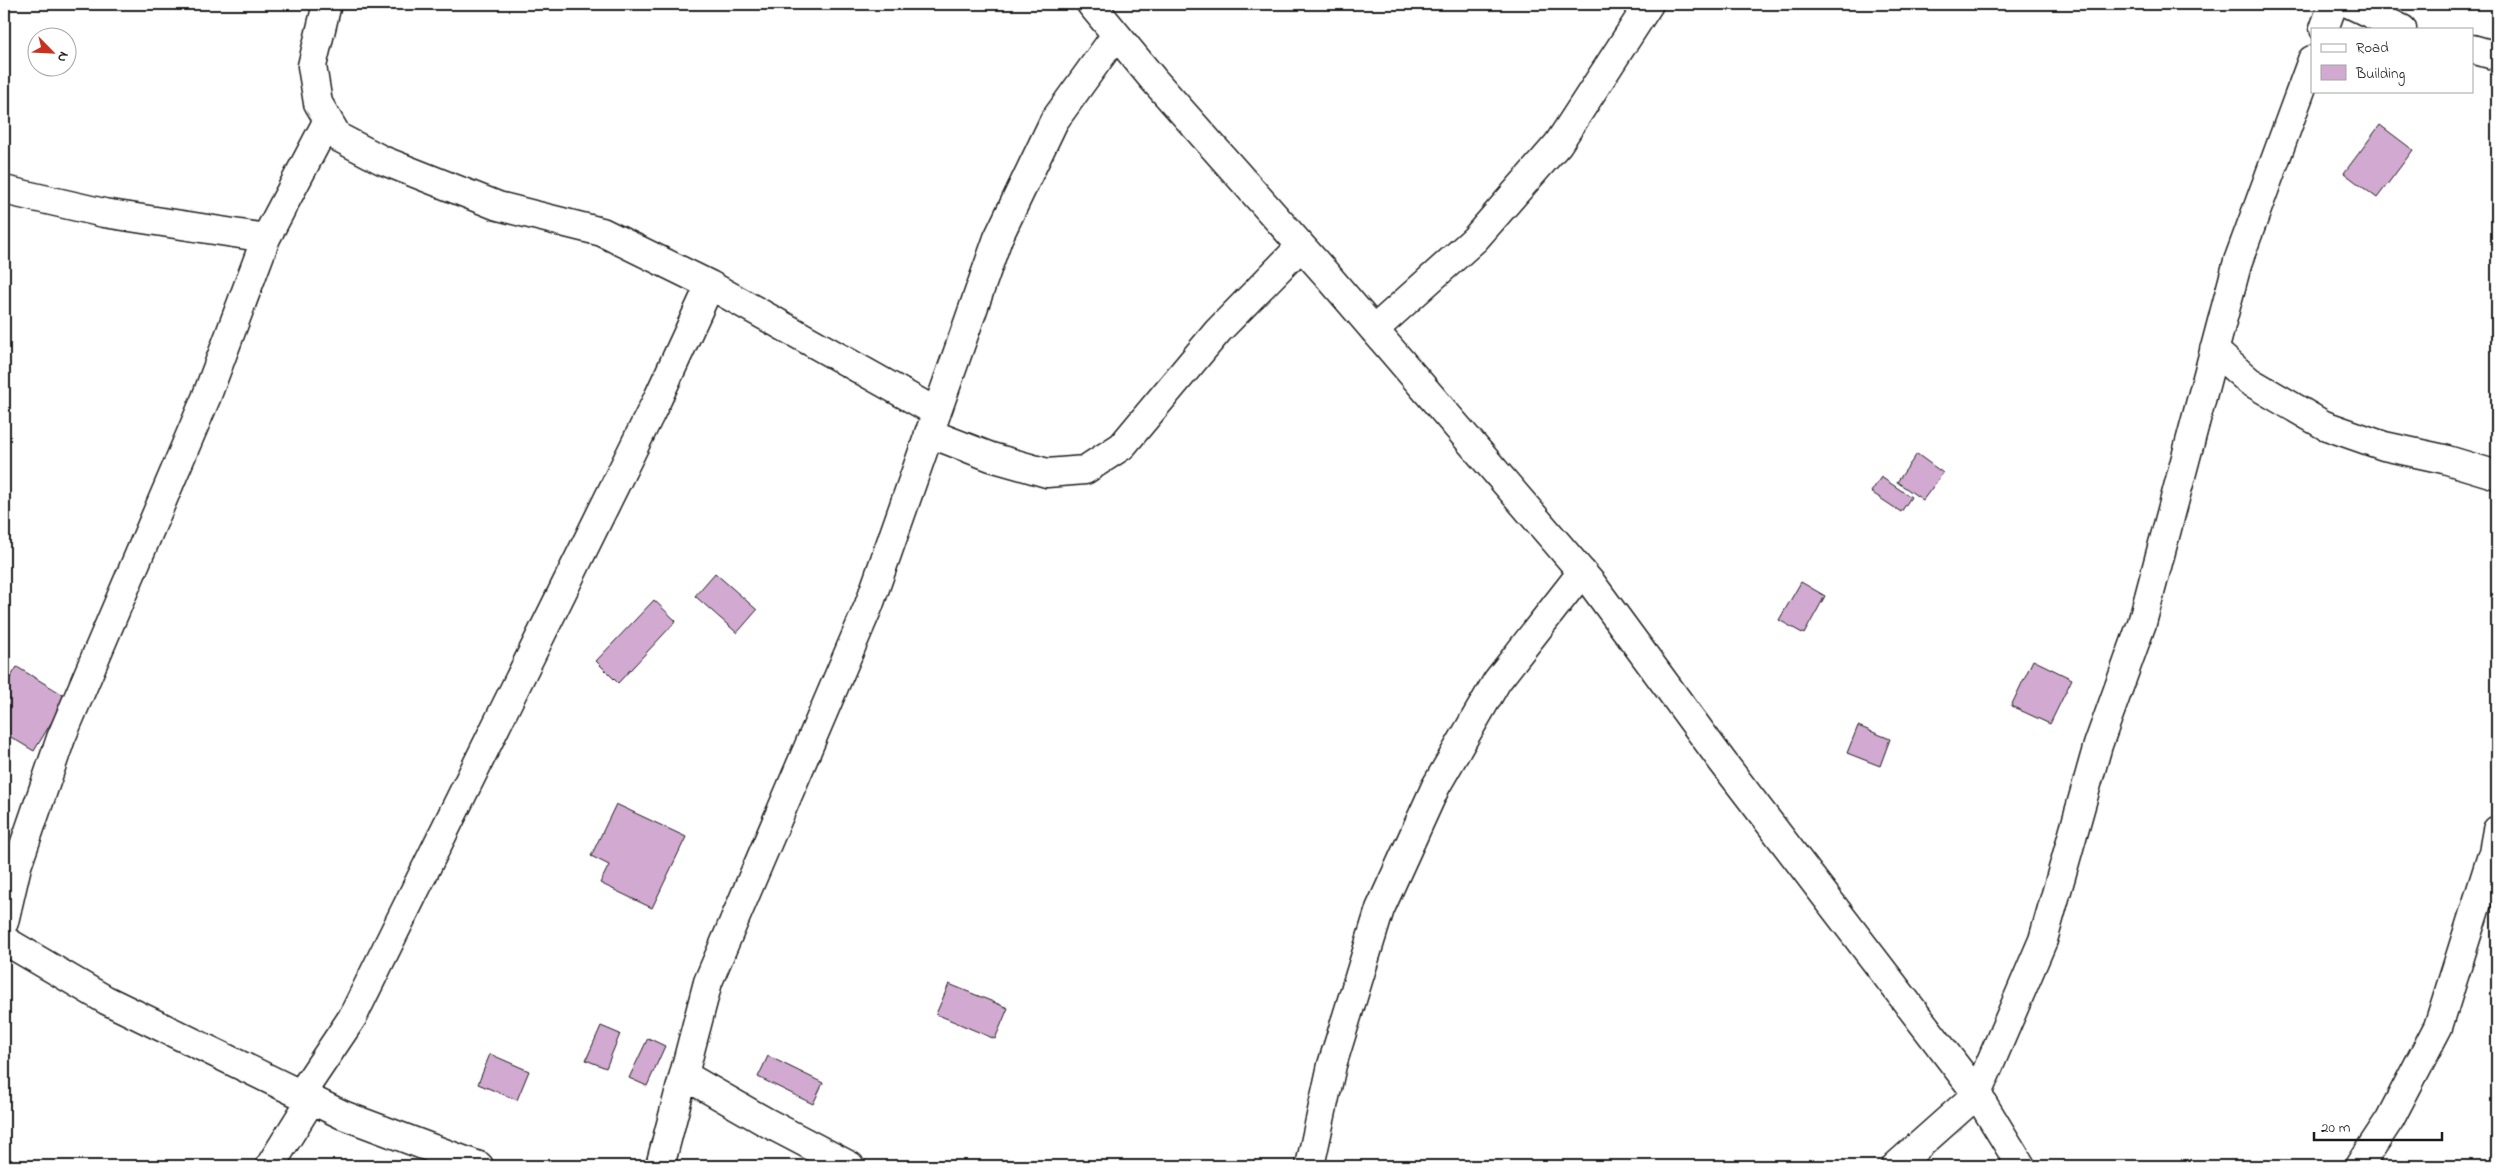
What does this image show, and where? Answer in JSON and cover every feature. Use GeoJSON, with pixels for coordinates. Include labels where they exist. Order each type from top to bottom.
{"type":"FeatureCollection","features":[{"type":"Feature","properties":{"kind":"street"},"geometry":{"type":"LineString","coordinates":[[327,4],[312,66],[318,103],[338,137],[382,160],[498,206],[602,232],[710,285],[991,457],[1047,473],[1085,470],[1122,446],[1218,331],[1301,246]]}},
{"type":"Feature","properties":{"kind":"street"},"geometry":{"type":"LineString","coordinates":[[1090,4],[1582,572],[1722,761],[1976,1094],[2021,1166]]}},
{"type":"Feature","properties":{"kind":"street"},"geometry":{"type":"LineString","coordinates":[[1374,330],[1476,239],[1558,144],[1649,4]]}},
{"type":"Feature","properties":{"kind":"street"},"geometry":{"type":"LineString","coordinates":[[2324,28],[2333,4]]}},
{"type":"Feature","properties":{"kind":"street"},"geometry":{"type":"LineString","coordinates":[[2350,4],[2400,28]]}},
{"type":"Feature","properties":{"kind":"street"},"geometry":{"type":"LineString","coordinates":[[660,1166],[708,982],[869,605],[998,238],[1054,121],[1116,35]]}},
{"type":"Feature","properties":{"kind":"street"},"geometry":{"type":"LineString","coordinates":[[2474,50],[2497,56]]}},
{"type":"Feature","properties":{"kind":"street"},"geometry":{"type":"LineString","coordinates":[[1896,1166],[1976,1094],[2043,940],[2098,745],[2142,623],[2238,261],[2311,63]]}},
{"type":"Feature","properties":{"kind":"street"},"geometry":{"type":"LineString","coordinates":[[4,922],[17,866],[61,738],[206,398],[266,238],[328,120]]}},
{"type":"Feature","properties":{"kind":"street"},"geometry":{"type":"LineString","coordinates":[[4,190],[104,213],[266,238]]}},
{"type":"Feature","properties":{"kind":"street"},"geometry":{"type":"LineString","coordinates":[[270,1166],[306,1097],[352,1018],[658,400],[710,285]]}},
{"type":"Feature","properties":{"kind":"street"},"geometry":{"type":"LineString","coordinates":[[2214,350],[2248,381],[2324,425],[2384,446],[2444,459],[2497,475]]}},
{"type":"Feature","properties":{"kind":"street"},"geometry":{"type":"LineString","coordinates":[[1310,1166],[1332,1065],[1380,909],[1436,786],[1498,681],[1582,572]]}},
{"type":"Feature","properties":{"kind":"street"},"geometry":{"type":"LineString","coordinates":[[2359,1166],[2390,1119],[2438,1027],[2493,852],[2497,830]]}},
{"type":"Feature","properties":{"kind":"street"},"geometry":{"type":"LineString","coordinates":[[4,940],[106,1000],[344,1116],[478,1166]]}},
{"type":"Feature","properties":{"kind":"street"},"geometry":{"type":"LineString","coordinates":[[684,1075],[766,1122],[850,1166]]}},
{"type":"Feature","properties":{"kind":"building"},"geometry":{"type":"Polygon","coordinates":[[[2380,125],[2413,150],[2377,198],[2344,173],[2380,125]]]}},
{"type":"Feature","properties":{"kind":"building"},"geometry":{"type":"Polygon","coordinates":[[[1917,454],[1943,473],[1923,500],[1897,482],[1917,454]]]}},
{"type":"Feature","properties":{"kind":"building"},"geometry":{"type":"Polygon","coordinates":[[[1881,477],[1911,497],[1901,512],[1871,492],[1881,477]]]}},
{"type":"Feature","properties":{"kind":"building"},"geometry":{"type":"Polygon","coordinates":[[[715,573],[757,610],[737,633],[695,596],[715,573]]]}},
{"type":"Feature","properties":{"kind":"building"},"geometry":{"type":"Polygon","coordinates":[[[1801,582],[1825,596],[1804,634],[1779,620],[1801,582]]]}},
{"type":"Feature","properties":{"kind":"building"},"geometry":{"type":"Polygon","coordinates":[[[654,600],[676,621],[618,683],[596,661],[654,600]]]}},
{"type":"Feature","properties":{"kind":"building"},"geometry":{"type":"Polygon","coordinates":[[[2033,660],[2072,679],[2050,724],[2011,706],[2033,660]]]}},
{"type":"Feature","properties":{"kind":"building"},"geometry":{"type":"Polygon","coordinates":[[[17,667],[67,697],[34,751],[4,733],[4,687],[17,667]]]}},
{"type":"Feature","properties":{"kind":"building"},"geometry":{"type":"Polygon","coordinates":[[[1858,726],[1890,739],[1880,766],[1847,753],[1858,726]]]}},
{"type":"Feature","properties":{"kind":"building"},"geometry":{"type":"Polygon","coordinates":[[[616,804],[686,837],[652,908],[600,883],[609,865],[591,856],[616,804]]]}},
{"type":"Feature","properties":{"kind":"building"},"geometry":{"type":"Polygon","coordinates":[[[949,984],[1008,1008],[995,1039],[936,1014],[949,984]]]}},
{"type":"Feature","properties":{"kind":"building"},"geometry":{"type":"Polygon","coordinates":[[[601,1026],[620,1034],[606,1068],[586,1060],[601,1026]]]}},
{"type":"Feature","properties":{"kind":"building"},"geometry":{"type":"Polygon","coordinates":[[[648,1038],[665,1046],[647,1086],[629,1078],[648,1038]]]}},
{"type":"Feature","properties":{"kind":"building"},"geometry":{"type":"Polygon","coordinates":[[[490,1054],[529,1071],[517,1100],[478,1084],[490,1054]]]}},
{"type":"Feature","properties":{"kind":"building"},"geometry":{"type":"Polygon","coordinates":[[[768,1056],[823,1083],[813,1104],[758,1077],[768,1056]]]}}]}
